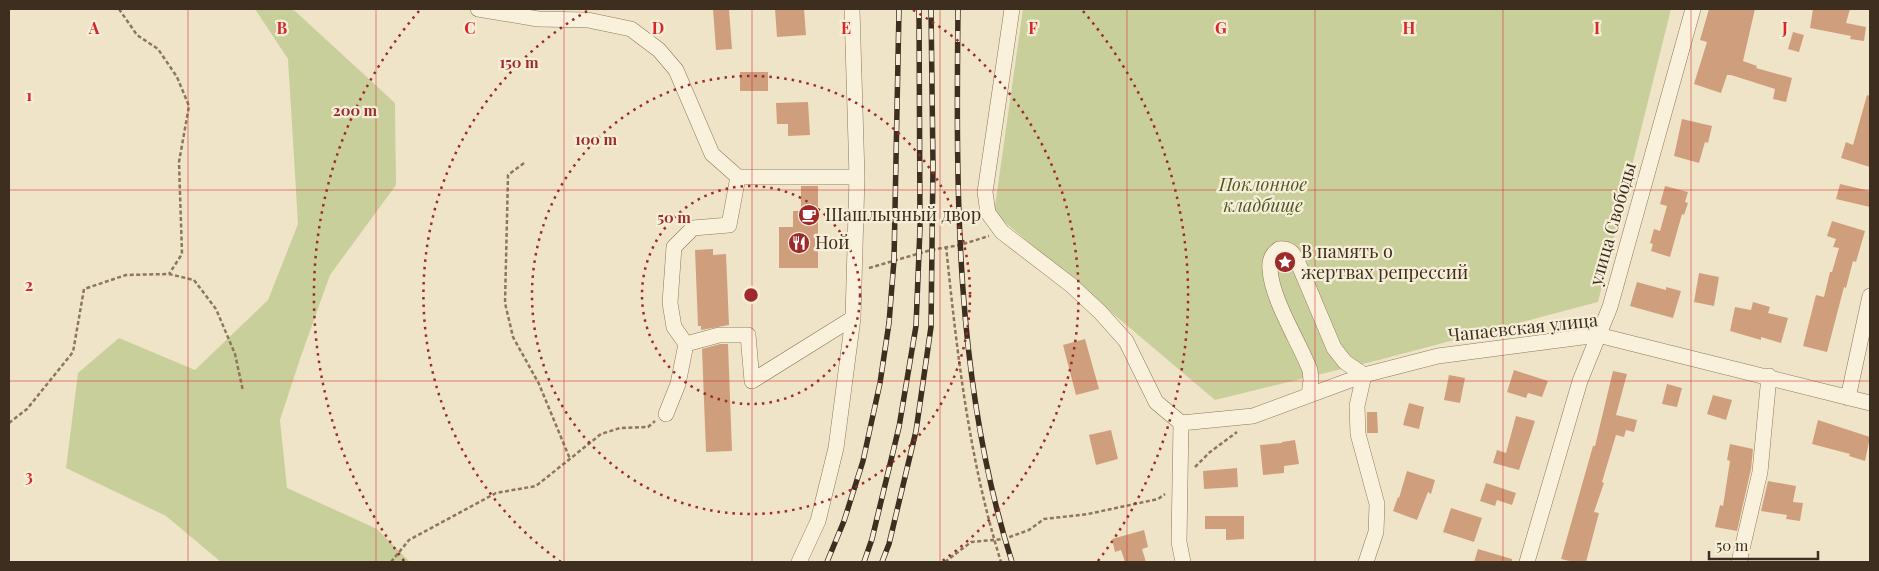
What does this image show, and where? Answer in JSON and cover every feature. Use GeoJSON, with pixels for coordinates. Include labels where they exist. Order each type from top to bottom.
{"type":"FeatureCollection","features":[{"type":"Feature","properties":{"kind":"street"},"geometry":{"type":"LineString","coordinates":[[478,9],[538,19],[588,20],[631,29],[659,50],[676,70],[712,154],[738,177],[857,177]]}},
{"type":"Feature","properties":{"kind":"street"},"geometry":{"type":"LineString","coordinates":[[800,562],[818,521],[836,448],[853,318],[857,177],[852,9]]}},
{"type":"Feature","properties":{"kind":"street"},"geometry":{"type":"LineString","coordinates":[[1012,9],[985,192],[988,213],[1002,232],[1071,285],[1100,312],[1126,341],[1156,402],[1181,422],[1178,542],[1183,562]]}},
{"type":"Feature","properties":{"kind":"street","name":"улица Свободы"},"geometry":{"type":"LineString","coordinates":[[1527,562],[1580,381],[1610,307],[1693,9]]}},
{"type":"Feature","properties":{"kind":"street"},"geometry":{"type":"LineString","coordinates":[[666,414],[678,384],[686,344],[674,326],[670,303],[674,247],[693,228],[729,225],[738,177]]}},
{"type":"Feature","properties":{"kind":"street"},"geometry":{"type":"LineString","coordinates":[[1309,395],[1310,370],[1280,304],[1271,278],[1270,262],[1279,249],[1286,249],[1292,252],[1296,258],[1334,348],[1345,362],[1364,375],[1357,406],[1358,434],[1377,504],[1376,532],[1366,562]]}},
{"type":"Feature","properties":{"kind":"street"},"geometry":{"type":"LineString","coordinates":[[1848,398],[1870,296]]}},
{"type":"Feature","properties":{"kind":"street"},"geometry":{"type":"LineString","coordinates":[[686,344],[719,335],[748,335],[752,381],[853,318]]}},
{"type":"Feature","properties":{"kind":"street","name":"Чапаевская улица"},"geometry":{"type":"LineString","coordinates":[[1181,422],[1253,416],[1364,375],[1438,356],[1598,335],[1769,376],[1870,403]]}},
{"type":"Feature","properties":{"kind":"street"},"geometry":{"type":"LineString","coordinates":[[1739,562],[1760,472],[1769,376]]}},
{"type":"Feature","properties":{"kind":"path"},"geometry":{"type":"LineString","coordinates":[[119,9],[137,35],[158,48],[177,77],[189,106],[178,162],[182,254],[169,274]]}},
{"type":"Feature","properties":{"kind":"path"},"geometry":{"type":"LineString","coordinates":[[524,163],[508,174],[505,303],[513,337],[539,384],[570,458]]}},
{"type":"Feature","properties":{"kind":"path"},"geometry":{"type":"LineString","coordinates":[[855,272],[946,246],[960,245],[1002,232]]}},
{"type":"Feature","properties":{"kind":"path"},"geometry":{"type":"LineString","coordinates":[[946,246],[960,376],[985,504],[1001,562]]}},
{"type":"Feature","properties":{"kind":"path"},"geometry":{"type":"LineString","coordinates":[[9,423],[27,409],[73,352],[84,289],[126,275],[169,274],[194,280],[216,309],[235,354],[243,391]]}},
{"type":"Feature","properties":{"kind":"path"},"geometry":{"type":"LineString","coordinates":[[391,562],[409,540],[496,493],[536,486],[601,434],[620,428],[648,427],[666,414]]}},
{"type":"Feature","properties":{"kind":"path"},"geometry":{"type":"LineString","coordinates":[[945,562],[971,542],[1004,539],[1029,530],[1044,519],[1088,514],[1158,499],[1179,483],[1210,452],[1231,437],[1253,416]]}},
{"type":"Feature","properties":{"kind":"green space"},"geometry":{"type":"Polygon","coordinates":[[[255,9],[289,9],[295,11],[395,103],[396,185],[330,275],[280,420],[287,488],[377,529],[410,562],[221,562],[166,516],[66,468],[78,373],[119,338],[195,370],[268,300],[298,224],[288,59],[255,9]]]}},
{"type":"Feature","properties":{"kind":"green space","name":"Поклонное кладбище"},"geometry":{"type":"Polygon","coordinates":[[[1023,9],[1671,9],[1598,302],[1379,360],[1215,400],[994,213],[1023,9]]]}},
{"type":"Feature","properties":{"kind":"building"},"geometry":{"type":"Polygon","coordinates":[[[713,9],[729,9],[732,49],[716,50],[713,9]]]}},
{"type":"Feature","properties":{"kind":"building"},"geometry":{"type":"Polygon","coordinates":[[[775,9],[804,9],[806,35],[777,37],[775,9]]]}},
{"type":"Feature","properties":{"kind":"building"},"geometry":{"type":"Polygon","coordinates":[[[1709,9],[1755,9],[1743,61],[1757,66],[1756,68],[1792,78],[1786,102],[1773,99],[1775,89],[1731,75],[1727,75],[1721,93],[1694,84],[1707,42],[1700,40],[1709,9]]]}},
{"type":"Feature","properties":{"kind":"building"},"geometry":{"type":"Polygon","coordinates":[[[1813,9],[1850,9],[1846,23],[1866,27],[1864,41],[1850,39],[1851,36],[1810,28],[1813,9]]]}},
{"type":"Feature","properties":{"kind":"building"},"geometry":{"type":"Polygon","coordinates":[[[1793,32],[1804,35],[1799,52],[1788,49],[1793,32]]]}},
{"type":"Feature","properties":{"kind":"building"},"geometry":{"type":"Polygon","coordinates":[[[740,72],[768,72],[768,91],[740,91],[740,72]]]}},
{"type":"Feature","properties":{"kind":"building"},"geometry":{"type":"Polygon","coordinates":[[[1867,95],[1870,96],[1870,167],[1841,158],[1846,142],[1853,145],[1867,95]]]}},
{"type":"Feature","properties":{"kind":"building"},"geometry":{"type":"Polygon","coordinates":[[[808,102],[810,135],[788,136],[788,124],[777,124],[776,103],[808,102]]]}},
{"type":"Feature","properties":{"kind":"building"},"geometry":{"type":"Polygon","coordinates":[[[1682,119],[1712,126],[1708,143],[1705,142],[1699,163],[1674,156],[1682,119]]]}},
{"type":"Feature","properties":{"kind":"building"},"geometry":{"type":"Polygon","coordinates":[[[1840,184],[1870,191],[1870,207],[1836,199],[1840,184]]]}},
{"type":"Feature","properties":{"kind":"building","name":"Ной"},"geometry":{"type":"Polygon","coordinates":[[[801,186],[818,186],[818,268],[779,268],[779,227],[793,227],[793,211],[801,211],[801,186]]]}},
{"type":"Feature","properties":{"kind":"building"},"geometry":{"type":"Polygon","coordinates":[[[1665,186],[1688,192],[1685,202],[1688,203],[1684,215],[1682,214],[1670,257],[1651,251],[1653,244],[1650,243],[1654,229],[1660,231],[1667,206],[1660,204],[1665,186]]]}},
{"type":"Feature","properties":{"kind":"building"},"geometry":{"type":"Polygon","coordinates":[[[1832,221],[1865,231],[1856,262],[1853,261],[1846,288],[1844,287],[1827,352],[1803,346],[1816,295],[1824,297],[1830,272],[1832,272],[1839,248],[1833,247],[1836,239],[1827,236],[1832,221]]]}},
{"type":"Feature","properties":{"kind":"building"},"geometry":{"type":"Polygon","coordinates":[[[713,249],[713,255],[726,254],[729,325],[701,330],[701,326],[698,326],[695,250],[713,249]]]}},
{"type":"Feature","properties":{"kind":"building"},"geometry":{"type":"Polygon","coordinates":[[[1699,273],[1719,277],[1714,306],[1694,302],[1699,273]]]}},
{"type":"Feature","properties":{"kind":"building"},"geometry":{"type":"Polygon","coordinates":[[[1637,282],[1666,290],[1666,287],[1681,291],[1673,318],[1630,306],[1637,282]]]}},
{"type":"Feature","properties":{"kind":"building"},"geometry":{"type":"Polygon","coordinates":[[[1753,302],[1770,307],[1768,313],[1788,318],[1781,343],[1761,337],[1761,340],[1730,331],[1735,307],[1751,310],[1753,302]]]}},
{"type":"Feature","properties":{"kind":"building"},"geometry":{"type":"Polygon","coordinates":[[[1085,339],[1099,389],[1076,395],[1063,345],[1085,339]]]}},
{"type":"Feature","properties":{"kind":"building"},"geometry":{"type":"Polygon","coordinates":[[[720,344],[728,344],[732,451],[706,452],[702,349],[720,344]]]}},
{"type":"Feature","properties":{"kind":"building"},"geometry":{"type":"Polygon","coordinates":[[[1514,370],[1548,381],[1542,397],[1528,393],[1526,398],[1507,392],[1514,370]]]}},
{"type":"Feature","properties":{"kind":"building"},"geometry":{"type":"Polygon","coordinates":[[[1613,371],[1627,374],[1616,415],[1637,420],[1634,432],[1626,430],[1624,437],[1616,435],[1602,482],[1604,483],[1594,512],[1599,513],[1586,562],[1561,559],[1593,446],[1595,446],[1613,371]]]}},
{"type":"Feature","properties":{"kind":"building"},"geometry":{"type":"Polygon","coordinates":[[[1449,375],[1465,378],[1460,403],[1444,400],[1449,375]]]}},
{"type":"Feature","properties":{"kind":"building"},"geometry":{"type":"Polygon","coordinates":[[[1667,384],[1682,388],[1677,407],[1662,404],[1667,384]]]}},
{"type":"Feature","properties":{"kind":"building"},"geometry":{"type":"Polygon","coordinates":[[[1713,395],[1732,400],[1726,420],[1707,414],[1713,395]]]}},
{"type":"Feature","properties":{"kind":"building"},"geometry":{"type":"Polygon","coordinates":[[[1409,403],[1424,407],[1419,429],[1403,425],[1409,403]]]}},
{"type":"Feature","properties":{"kind":"building"},"geometry":{"type":"Polygon","coordinates":[[[1367,412],[1377,412],[1378,433],[1367,433],[1367,412]]]}},
{"type":"Feature","properties":{"kind":"building"},"geometry":{"type":"Polygon","coordinates":[[[1516,416],[1535,421],[1519,470],[1493,463],[1497,450],[1506,453],[1516,416]]]}},
{"type":"Feature","properties":{"kind":"building"},"geometry":{"type":"Polygon","coordinates":[[[1818,420],[1870,437],[1865,461],[1849,456],[1850,454],[1812,444],[1818,420]]]}},
{"type":"Feature","properties":{"kind":"building"},"geometry":{"type":"Polygon","coordinates":[[[1111,430],[1118,459],[1096,465],[1089,435],[1111,430]]]}},
{"type":"Feature","properties":{"kind":"building"},"geometry":{"type":"Polygon","coordinates":[[[1295,440],[1299,464],[1284,466],[1284,473],[1263,475],[1260,445],[1295,440]]]}},
{"type":"Feature","properties":{"kind":"building"},"geometry":{"type":"Polygon","coordinates":[[[1730,444],[1753,449],[1751,469],[1737,531],[1715,527],[1720,505],[1723,506],[1730,461],[1727,460],[1730,444]]]}},
{"type":"Feature","properties":{"kind":"building"},"geometry":{"type":"Polygon","coordinates":[[[1237,468],[1238,487],[1204,489],[1203,471],[1237,468]]]}},
{"type":"Feature","properties":{"kind":"building"},"geometry":{"type":"Polygon","coordinates":[[[1407,471],[1435,480],[1431,494],[1428,492],[1417,520],[1393,511],[1407,471]]]}},
{"type":"Feature","properties":{"kind":"building"},"geometry":{"type":"Polygon","coordinates":[[[1768,481],[1796,486],[1793,502],[1803,503],[1800,521],[1786,519],[1787,515],[1761,511],[1768,481]]]}},
{"type":"Feature","properties":{"kind":"building"},"geometry":{"type":"Polygon","coordinates":[[[1486,483],[1516,493],[1512,505],[1497,500],[1495,506],[1480,501],[1486,483]]]}},
{"type":"Feature","properties":{"kind":"building"},"geometry":{"type":"Polygon","coordinates":[[[1451,508],[1482,518],[1474,542],[1443,532],[1451,508]]]}},
{"type":"Feature","properties":{"kind":"building"},"geometry":{"type":"Polygon","coordinates":[[[1205,516],[1244,516],[1244,539],[1226,540],[1226,529],[1205,529],[1205,516]]]}},
{"type":"Feature","properties":{"kind":"building"},"geometry":{"type":"Polygon","coordinates":[[[1144,530],[1148,547],[1142,549],[1146,562],[1125,562],[1121,550],[1115,552],[1112,539],[1144,530]]]}},
{"type":"Feature","properties":{"kind":"building"},"geometry":{"type":"Polygon","coordinates":[[[1478,549],[1512,559],[1512,562],[1474,562],[1478,549]]]}},
{"type":"Feature","properties":{"kind":"railway"},"geometry":{"type":"LineString","coordinates":[[827,562],[844,521],[863,461],[880,383],[889,323],[894,260],[899,9]]}},
{"type":"Feature","properties":{"kind":"railway"},"geometry":{"type":"LineString","coordinates":[[864,562],[872,539],[899,427],[916,326],[920,228],[919,9]]}},
{"type":"Feature","properties":{"kind":"railway"},"geometry":{"type":"LineString","coordinates":[[882,562],[889,544],[916,431],[931,327],[933,165],[931,9]]}},
{"type":"Feature","properties":{"kind":"railway"},"geometry":{"type":"LineString","coordinates":[[958,9],[959,218],[969,358],[979,427],[993,495],[1012,562]]}},
{"type":"Feature","properties":{"kind":"place","name":"Шашлычный двор"},"geometry":{"type":"Point","coordinates":[809,215]}},
{"type":"Feature","properties":{"kind":"place","name":"Ной"},"geometry":{"type":"Point","coordinates":[799,243]}},
{"type":"Feature","properties":{"kind":"place","name":"В память о жертвах репрессий"},"geometry":{"type":"Point","coordinates":[1285,262]}}]}
